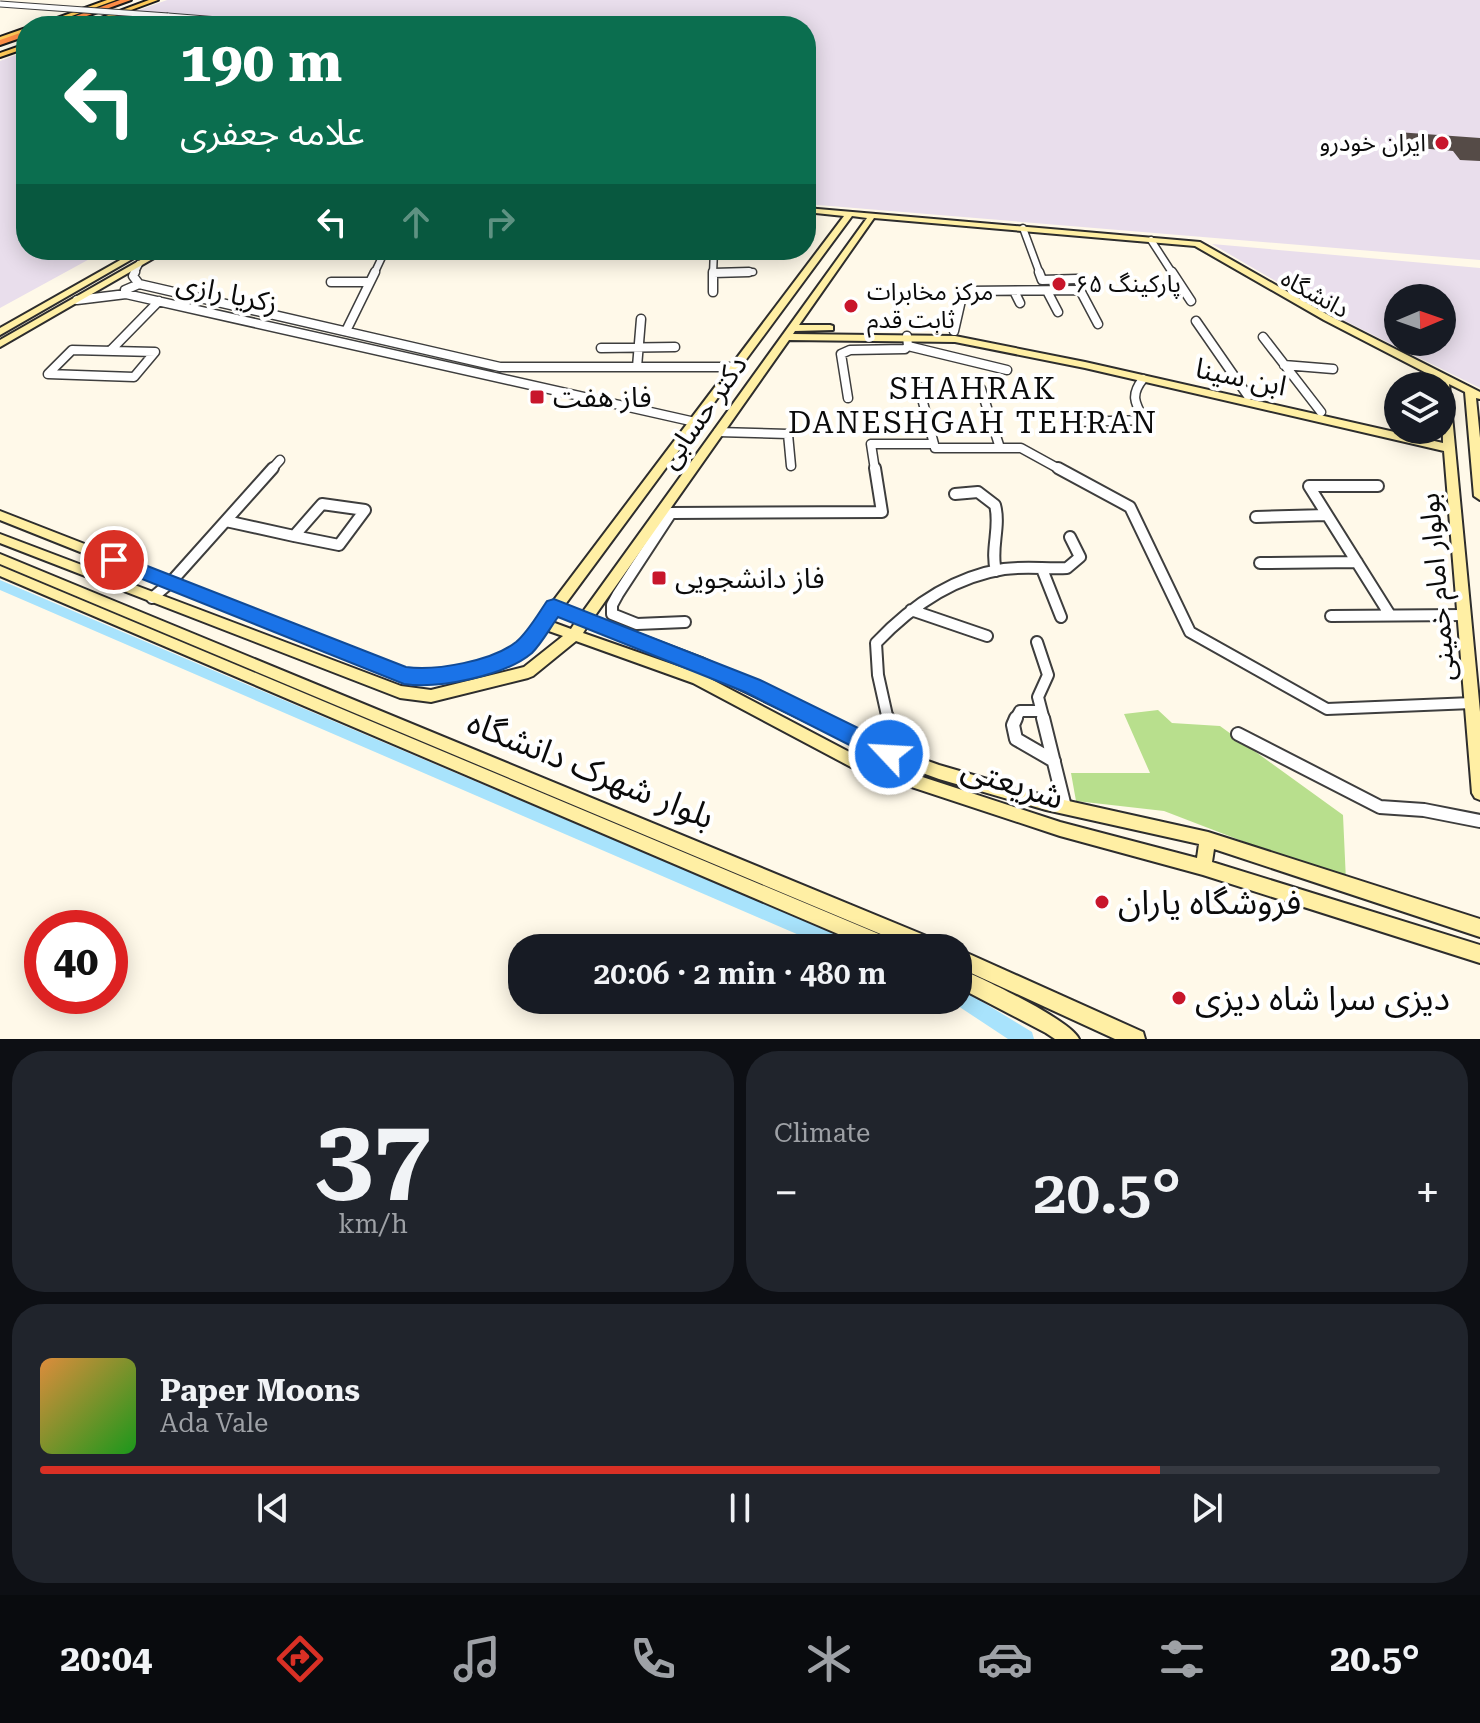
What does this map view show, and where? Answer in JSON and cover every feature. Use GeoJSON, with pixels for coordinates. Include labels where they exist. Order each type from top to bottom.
{"type":"FeatureCollection","features":[{"type":"Feature","properties":{"kind":"highway"},"geometry":{"type":"LineString","coordinates":[[81,16],[127,0]]}},
{"type":"Feature","properties":{"kind":"highway"},"geometry":{"type":"LineString","coordinates":[[95,16],[140,0]]}},
{"type":"Feature","properties":{"kind":"highway"},"geometry":{"type":"LineString","coordinates":[[68,16],[93,7]]}},
{"type":"Feature","properties":{"kind":"main road"},"geometry":{"type":"LineString","coordinates":[[93,7],[113,0]]}},
{"type":"Feature","properties":{"kind":"main road"},"geometry":{"type":"LineString","coordinates":[[110,16],[155,0]]}},
{"type":"Feature","properties":{"kind":"street"},"geometry":{"type":"LineString","coordinates":[[0,4],[168,16]]}},
{"type":"Feature","properties":{"kind":"street"},"geometry":{"type":"LineString","coordinates":[[816,214],[1173,242]]}},
{"type":"Feature","properties":{"kind":"street","name":"دکتر حسابی"},"geometry":{"type":"LineString","coordinates":[[0,515],[404,675],[426,678],[504,661],[526,646],[848,217]]}},
{"type":"Feature","properties":{"kind":"street","name":"دکتر حسابی"},"geometry":{"type":"LineString","coordinates":[[0,538],[400,692],[431,696],[528,672],[573,636],[870,219]]}},
{"type":"Feature","properties":{"kind":"street"},"geometry":{"type":"LineString","coordinates":[[1023,228],[1042,280],[1077,279]]}},
{"type":"Feature","properties":{"kind":"street"},"geometry":{"type":"LineString","coordinates":[[1151,240],[1191,301]]}},
{"type":"Feature","properties":{"kind":"street","name":"دانشگاه"},"geometry":{"type":"LineString","coordinates":[[1173,242],[1197,244],[1428,372]]}},
{"type":"Feature","properties":{"kind":"street","name":"دانشگاه"},"geometry":{"type":"LineString","coordinates":[[1173,242],[1193,249],[1325,324],[1426,372]]}},
{"type":"Feature","properties":{"kind":"street"},"geometry":{"type":"LineString","coordinates":[[0,332],[126,260]]}},
{"type":"Feature","properties":{"kind":"street"},"geometry":{"type":"LineString","coordinates":[[0,344],[146,260]]}},
{"type":"Feature","properties":{"kind":"street"},"geometry":{"type":"LineString","coordinates":[[346,331],[381,260]]}},
{"type":"Feature","properties":{"kind":"street"},"geometry":{"type":"LineString","coordinates":[[713,292],[714,260]]}},
{"type":"Feature","properties":{"kind":"street"},"geometry":{"type":"LineString","coordinates":[[139,264],[133,276],[139,284]]}},
{"type":"Feature","properties":{"kind":"street"},"geometry":{"type":"LineString","coordinates":[[713,273],[753,272]]}},
{"type":"Feature","properties":{"kind":"street"},"geometry":{"type":"LineString","coordinates":[[331,282],[370,282]]}},
{"type":"Feature","properties":{"kind":"street","name":"زکریا رازی"},"geometry":{"type":"LineString","coordinates":[[695,422],[126,294],[125,290],[139,284],[500,367],[737,367]]}},
{"type":"Feature","properties":{"kind":"street"},"geometry":{"type":"LineString","coordinates":[[954,331],[962,296],[968,291],[1080,290],[1098,324]]}},
{"type":"Feature","properties":{"kind":"street"},"geometry":{"type":"LineString","coordinates":[[1014,291],[1020,303]]}},
{"type":"Feature","properties":{"kind":"street"},"geometry":{"type":"LineString","coordinates":[[1047,291],[1058,312]]}},
{"type":"Feature","properties":{"kind":"street"},"geometry":{"type":"LineString","coordinates":[[77,300],[126,294]]}},
{"type":"Feature","properties":{"kind":"street"},"geometry":{"type":"LineString","coordinates":[[182,306],[195,297]]}},
{"type":"Feature","properties":{"kind":"street"},"geometry":{"type":"LineString","coordinates":[[111,350],[155,352],[134,377],[48,374],[72,350],[111,350],[159,301]]}},
{"type":"Feature","properties":{"kind":"street"},"geometry":{"type":"LineString","coordinates":[[637,367],[641,319]]}},
{"type":"Feature","properties":{"kind":"street"},"geometry":{"type":"LineString","coordinates":[[1196,321],[1248,396]]}},
{"type":"Feature","properties":{"kind":"street"},"geometry":{"type":"LineString","coordinates":[[318,335],[328,327]]}},
{"type":"Feature","properties":{"kind":"street","name":"ابن سینا"},"geometry":{"type":"LineString","coordinates":[[789,332],[954,331],[1384,426]]}},
{"type":"Feature","properties":{"kind":"street","name":"ابن سینا"},"geometry":{"type":"LineString","coordinates":[[789,332],[908,341],[955,339],[1384,430]]}},
{"type":"Feature","properties":{"kind":"street"},"geometry":{"type":"LineString","coordinates":[[1263,337],[1321,412]]}},
{"type":"Feature","properties":{"kind":"street"},"geometry":{"type":"LineString","coordinates":[[848,398],[841,354],[850,350],[905,349],[908,341],[1007,370]]}},
{"type":"Feature","properties":{"kind":"street"},"geometry":{"type":"LineString","coordinates":[[601,348],[675,347]]}},
{"type":"Feature","properties":{"kind":"street"},"geometry":{"type":"LineString","coordinates":[[1284,365],[1333,369]]}},
{"type":"Feature","properties":{"kind":"street"},"geometry":{"type":"LineString","coordinates":[[531,383],[541,381],[548,373],[541,367]]}},
{"type":"Feature","properties":{"kind":"street"},"geometry":{"type":"LineString","coordinates":[[1077,422],[1144,420],[1133,400],[1135,389],[1143,379]]}},
{"type":"Feature","properties":{"kind":"street"},"geometry":{"type":"LineString","coordinates":[[919,387],[935,448],[1021,448],[1130,507],[1190,632],[1327,709],[1472,703]]}},
{"type":"Feature","properties":{"kind":"street","name":"دانشگاه"},"geometry":{"type":"LineString","coordinates":[[1456,387],[1475,397]]}},
{"type":"Feature","properties":{"kind":"street"},"geometry":{"type":"LineString","coordinates":[[981,389],[1000,448]]}},
{"type":"Feature","properties":{"kind":"street","name":"بولوار امام خمینی"},"geometry":{"type":"LineString","coordinates":[[1475,397],[1480,496]]}},
{"type":"Feature","properties":{"kind":"street"},"geometry":{"type":"LineString","coordinates":[[718,432],[788,434],[791,466]]}},
{"type":"Feature","properties":{"kind":"street"},"geometry":{"type":"LineString","coordinates":[[685,622],[637,624],[612,614],[612,605],[618,594],[671,513],[882,512],[871,444],[934,444]]}},
{"type":"Feature","properties":{"kind":"street","name":"بولوار امام خمینی"},"geometry":{"type":"LineString","coordinates":[[1448,444],[1480,793]]}},
{"type":"Feature","properties":{"kind":"street"},"geometry":{"type":"LineString","coordinates":[[152,598],[171,582],[280,460]]}},
{"type":"Feature","properties":{"kind":"street"},"geometry":{"type":"LineString","coordinates":[[1378,486],[1309,486],[1390,615]]}},
{"type":"Feature","properties":{"kind":"street"},"geometry":{"type":"LineString","coordinates":[[955,494],[978,492],[995,505],[999,525],[991,557],[996,571]]}},
{"type":"Feature","properties":{"kind":"street"},"geometry":{"type":"LineString","coordinates":[[226,521],[294,536],[339,545],[365,510],[322,504],[294,536]]}},
{"type":"Feature","properties":{"kind":"street"},"geometry":{"type":"LineString","coordinates":[[1256,517],[1327,515]]}},
{"type":"Feature","properties":{"kind":"street"},"geometry":{"type":"LineString","coordinates":[[889,754],[887,706],[878,675],[876,643],[911,610],[950,586],[996,571],[1067,568],[1080,557],[1070,537]]}},
{"type":"Feature","properties":{"kind":"street","name":"بلوار شهرک دانشگاه"},"geometry":{"type":"LineString","coordinates":[[0,559],[901,934]]}},
{"type":"Feature","properties":{"kind":"street"},"geometry":{"type":"LineString","coordinates":[[1260,563],[1357,562]]}},
{"type":"Feature","properties":{"kind":"street"},"geometry":{"type":"LineString","coordinates":[[1042,569],[1061,617]]}},
{"type":"Feature","properties":{"kind":"street","name":"بلوار شهرک دانشگاه"},"geometry":{"type":"LineString","coordinates":[[0,571],[859,934]]}},
{"type":"Feature","properties":{"kind":"street","name":"شریعتی"},"geometry":{"type":"LineString","coordinates":[[554,607],[753,686],[889,754],[939,772],[1065,807],[1208,839],[1480,928]]}},
{"type":"Feature","properties":{"kind":"street"},"geometry":{"type":"LineString","coordinates":[[911,610],[987,636]]}},
{"type":"Feature","properties":{"kind":"street"},"geometry":{"type":"LineString","coordinates":[[1331,616],[1464,615]]}},
{"type":"Feature","properties":{"kind":"street","name":"شریعتی"},"geometry":{"type":"LineString","coordinates":[[543,624],[698,679],[851,760],[1060,829],[1203,867],[1480,954]]}},
{"type":"Feature","properties":{"kind":"street"},"geometry":{"type":"LineString","coordinates":[[1037,642],[1048,675],[1038,697],[1040,711],[1065,807]]}},
{"type":"Feature","properties":{"kind":"street"},"geometry":{"type":"LineString","coordinates":[[1040,711],[1020,711],[1013,725],[1016,739],[1054,761]]}},
{"type":"Feature","properties":{"kind":"street"},"geometry":{"type":"LineString","coordinates":[[1238,734],[1380,807],[1424,810],[1480,821]]}},
{"type":"Feature","properties":{"kind":"street"},"geometry":{"type":"LineString","coordinates":[[1203,867],[1208,839]]}},
{"type":"Feature","properties":{"kind":"street"},"geometry":{"type":"LineString","coordinates":[[972,964],[1136,1039]]}},
{"type":"Feature","properties":{"kind":"street"},"geometry":{"type":"LineString","coordinates":[[972,984],[1053,1026],[1070,1039]]}},
{"type":"Feature","properties":{"kind":"shaded area"},"geometry":{"type":"Polygon","coordinates":[[[167,0],[1480,0],[1480,260],[816,205],[816,16],[123,16],[167,0]]]}},
{"type":"Feature","properties":{"kind":"shaded area"},"geometry":{"type":"Polygon","coordinates":[[[16,55],[16,260],[88,260],[0,308],[0,61],[16,55]]]}},
{"type":"Feature","properties":{"kind":"shaded area"},"geometry":{"type":"Polygon","coordinates":[[[1212,244],[1480,268],[1480,388],[1456,376],[1456,372],[1448,372],[1416,356],[1456,356],[1456,284],[1384,284],[1384,340],[1339,318],[1212,244]]]}},
{"type":"Feature","properties":{"kind":"green space"},"geometry":{"type":"Polygon","coordinates":[[[1158,710],[1172,723],[1220,726],[1343,815],[1346,881],[1164,811],[1076,801],[1071,773],[1150,773],[1124,714],[1158,710]]]}},
{"type":"Feature","properties":{"kind":"building","name":"ایران خودرو"},"geometry":{"type":"Polygon","coordinates":[[[1397,132],[1480,138],[1480,161],[1460,160],[1453,151],[1407,147],[1397,132]]]}},
{"type":"Feature","properties":{"kind":"waterway"},"geometry":{"type":"LineString","coordinates":[[0,585],[816,934]]}},
{"type":"Feature","properties":{"kind":"waterway"},"geometry":{"type":"LineString","coordinates":[[972,1005],[1025,1039]]}},
{"type":"Feature","properties":{"kind":"place","name":"ایران خودرو"},"geometry":{"type":"Point","coordinates":[1442,143]}},
{"type":"Feature","properties":{"kind":"place","name":"پارکینگ ۶۵"},"geometry":{"type":"Point","coordinates":[1059,284]}},
{"type":"Feature","properties":{"kind":"place","name":"مرکز مخابرات ثابت قدم"},"geometry":{"type":"Point","coordinates":[851,306]}},
{"type":"Feature","properties":{"kind":"place","name":"فاز هفت"},"geometry":{"type":"Point","coordinates":[537,397]}},
{"type":"Feature","properties":{"kind":"place","name":"فاز دانشجویی"},"geometry":{"type":"Point","coordinates":[659,578]}},
{"type":"Feature","properties":{"kind":"place","name":"فروشگاه یاران"},"geometry":{"type":"Point","coordinates":[1102,902]}},
{"type":"Feature","properties":{"kind":"place","name":"دیزی سرا شاه دیزی"},"geometry":{"type":"Point","coordinates":[1179,998]}},
{"type":"Feature","properties":{"kind":"district","name":"SHAHRAK DANESHGAH TEHRAN"},"geometry":{"type":"Point","coordinates":[973,405]}},
{"type":"Feature","properties":{"kind":"route"},"geometry":{"type":"LineString","coordinates":[[114,560],[404,675],[426,678],[504,661],[526,646],[554,607],[753,686],[889,754]]}}]}
